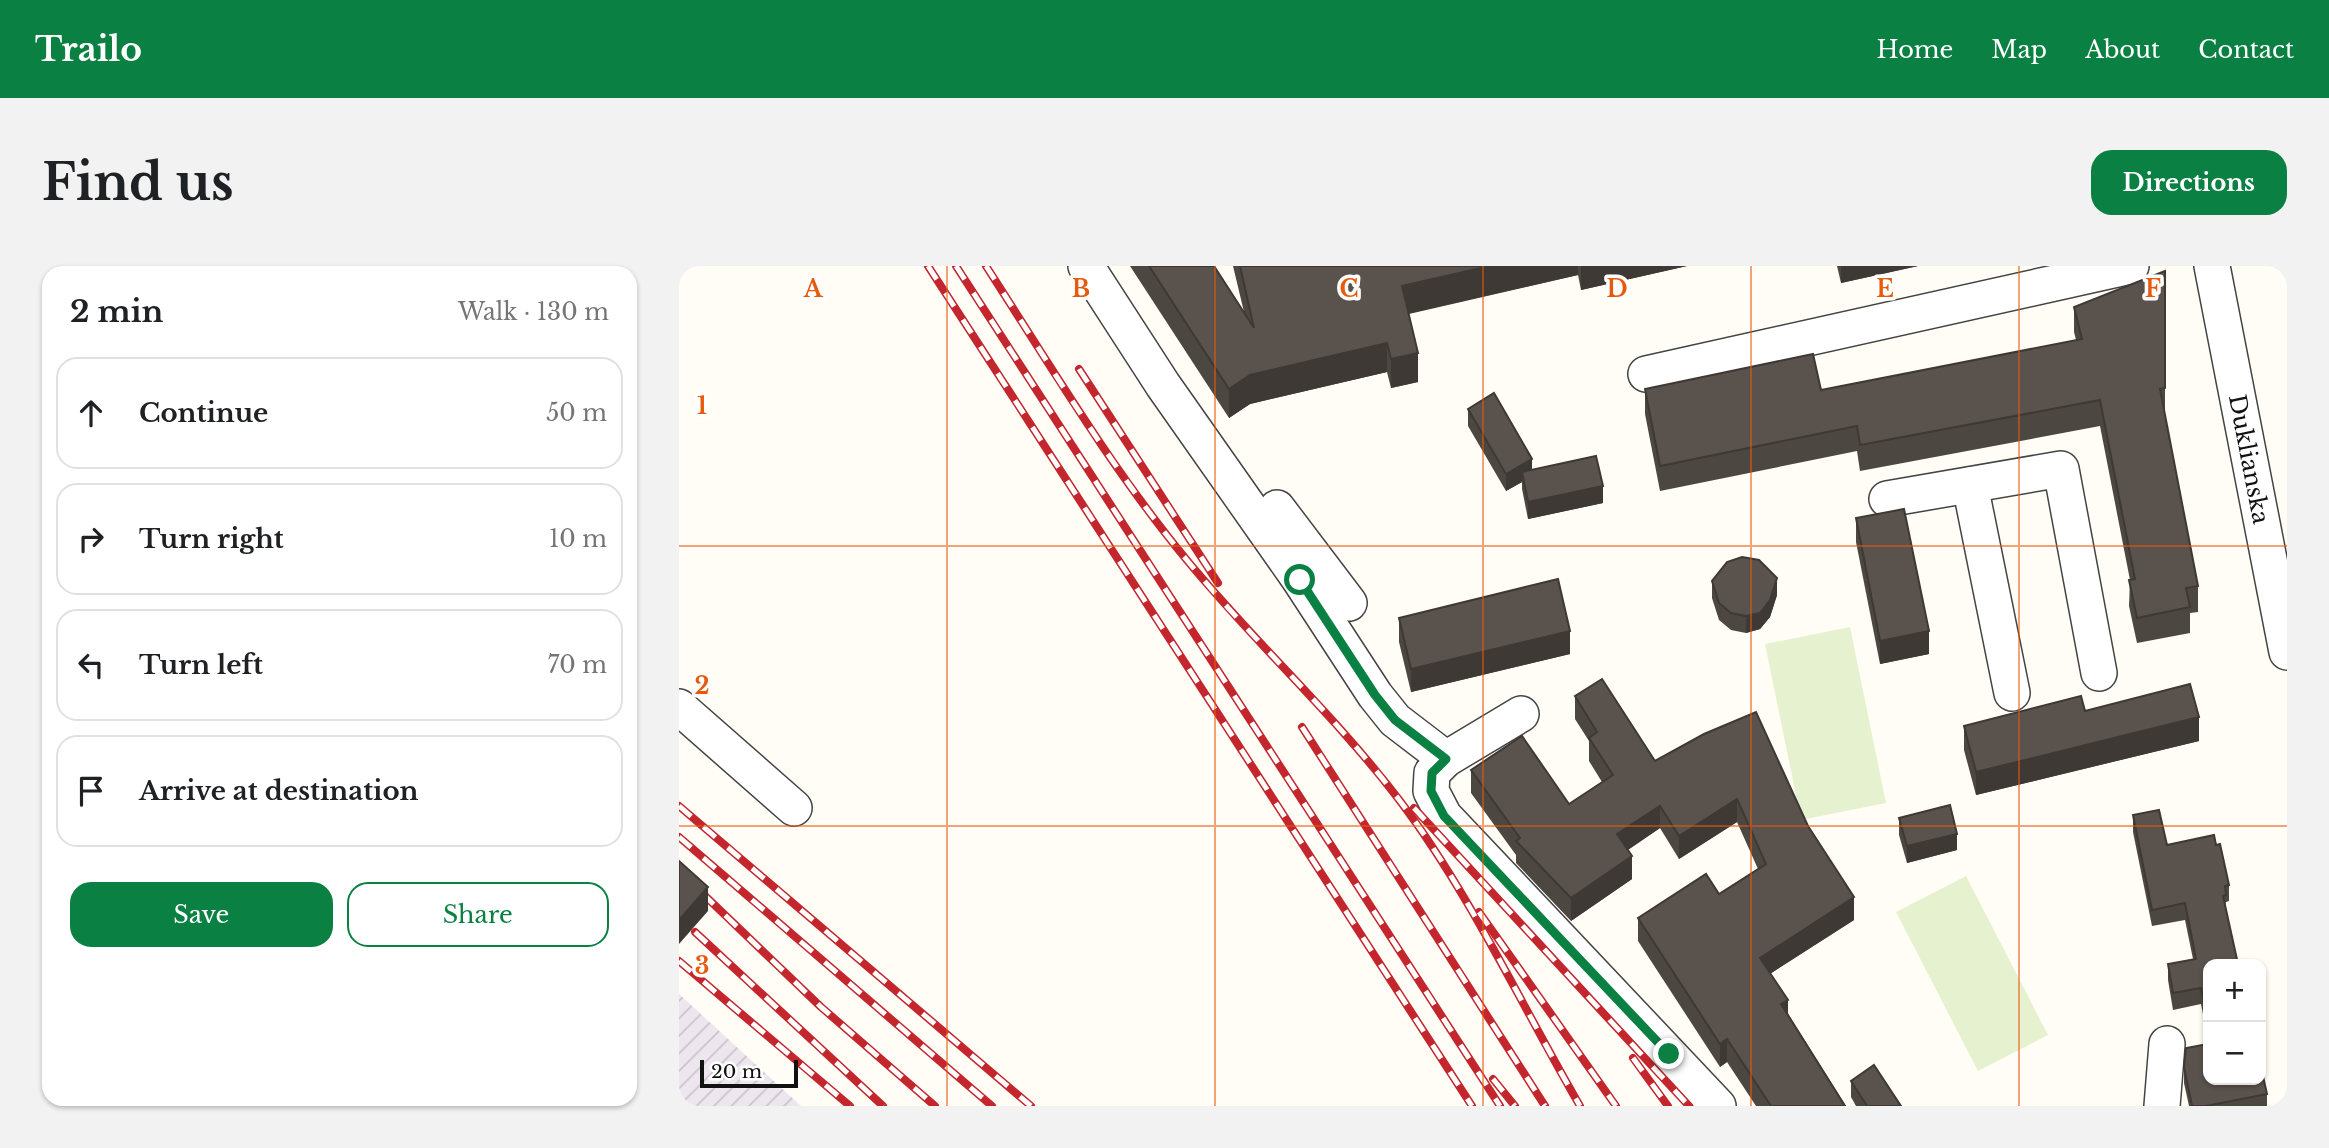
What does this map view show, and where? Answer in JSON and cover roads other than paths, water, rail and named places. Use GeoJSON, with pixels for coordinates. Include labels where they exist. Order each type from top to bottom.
{"type":"FeatureCollection","features":[{"type":"Feature","properties":{"kind":"street"},"geometry":{"type":"LineString","coordinates":[[1086,266],[1163,385],[1300,580],[1375,695],[1395,720],[1446,759]]}},
{"type":"Feature","properties":{"kind":"street"},"geometry":{"type":"LineString","coordinates":[[1110,266],[1220,433],[1349,603]]}},
{"type":"Feature","properties":{"kind":"street"},"geometry":{"type":"LineString","coordinates":[[1646,374],[2131,266]]}},
{"type":"Feature","properties":{"kind":"street","name":"Duklianska"},"geometry":{"type":"LineString","coordinates":[[2212,266],[2287,652]]}},
{"type":"Feature","properties":{"kind":"street"},"geometry":{"type":"LineString","coordinates":[[1887,499],[2061,469],[2099,673]]}},
{"type":"Feature","properties":{"kind":"street"},"geometry":{"type":"LineString","coordinates":[[1970,485],[2012,693]]}},
{"type":"Feature","properties":{"kind":"street"},"geometry":{"type":"LineString","coordinates":[[679,707],[794,808]]}},
{"type":"Feature","properties":{"kind":"street"},"geometry":{"type":"LineString","coordinates":[[1521,714],[1446,759],[1432,773],[1431,791],[1444,816],[1719,1106]]}},
{"type":"Feature","properties":{"kind":"street"},"geometry":{"type":"LineString","coordinates":[[2162,1106],[2167,1044]]}},
{"type":"Feature","properties":{"kind":"railway"},"geometry":{"type":"LineString","coordinates":[[928,266],[1472,1106]]}},
{"type":"Feature","properties":{"kind":"railway"},"geometry":{"type":"LineString","coordinates":[[956,266],[1500,1106]]}},
{"type":"Feature","properties":{"kind":"railway"},"geometry":{"type":"LineString","coordinates":[[986,266],[1082,416],[1158,524],[1212,590],[1375,769],[1425,836],[1472,911],[1580,1106]]}},
{"type":"Feature","properties":{"kind":"railway"},"geometry":{"type":"LineString","coordinates":[[1079,369],[1218,583]]}},
{"type":"Feature","properties":{"kind":"railway"},"geometry":{"type":"LineString","coordinates":[[1302,727],[1545,1106]]}},
{"type":"Feature","properties":{"kind":"railway"},"geometry":{"type":"LineString","coordinates":[[679,806],[1031,1106]]}},
{"type":"Feature","properties":{"kind":"railway"},"geometry":{"type":"LineString","coordinates":[[1414,808],[1689,1106]]}},
{"type":"Feature","properties":{"kind":"railway"},"geometry":{"type":"LineString","coordinates":[[679,837],[992,1106]]}},
{"type":"Feature","properties":{"kind":"railway"},"geometry":{"type":"LineString","coordinates":[[679,871],[821,1007],[935,1106]]}},
{"type":"Feature","properties":{"kind":"railway"},"geometry":{"type":"LineString","coordinates":[[1479,912],[1616,1106]]}},
{"type":"Feature","properties":{"kind":"railway"},"geometry":{"type":"LineString","coordinates":[[695,932],[883,1106]]}},
{"type":"Feature","properties":{"kind":"railway"},"geometry":{"type":"LineString","coordinates":[[679,961],[850,1106]]}},
{"type":"Feature","properties":{"kind":"railway"},"geometry":{"type":"LineString","coordinates":[[1633,1058],[1668,1106]]}},
{"type":"Feature","properties":{"kind":"railway"},"geometry":{"type":"LineString","coordinates":[[1493,1079],[1515,1106]]}}]}
